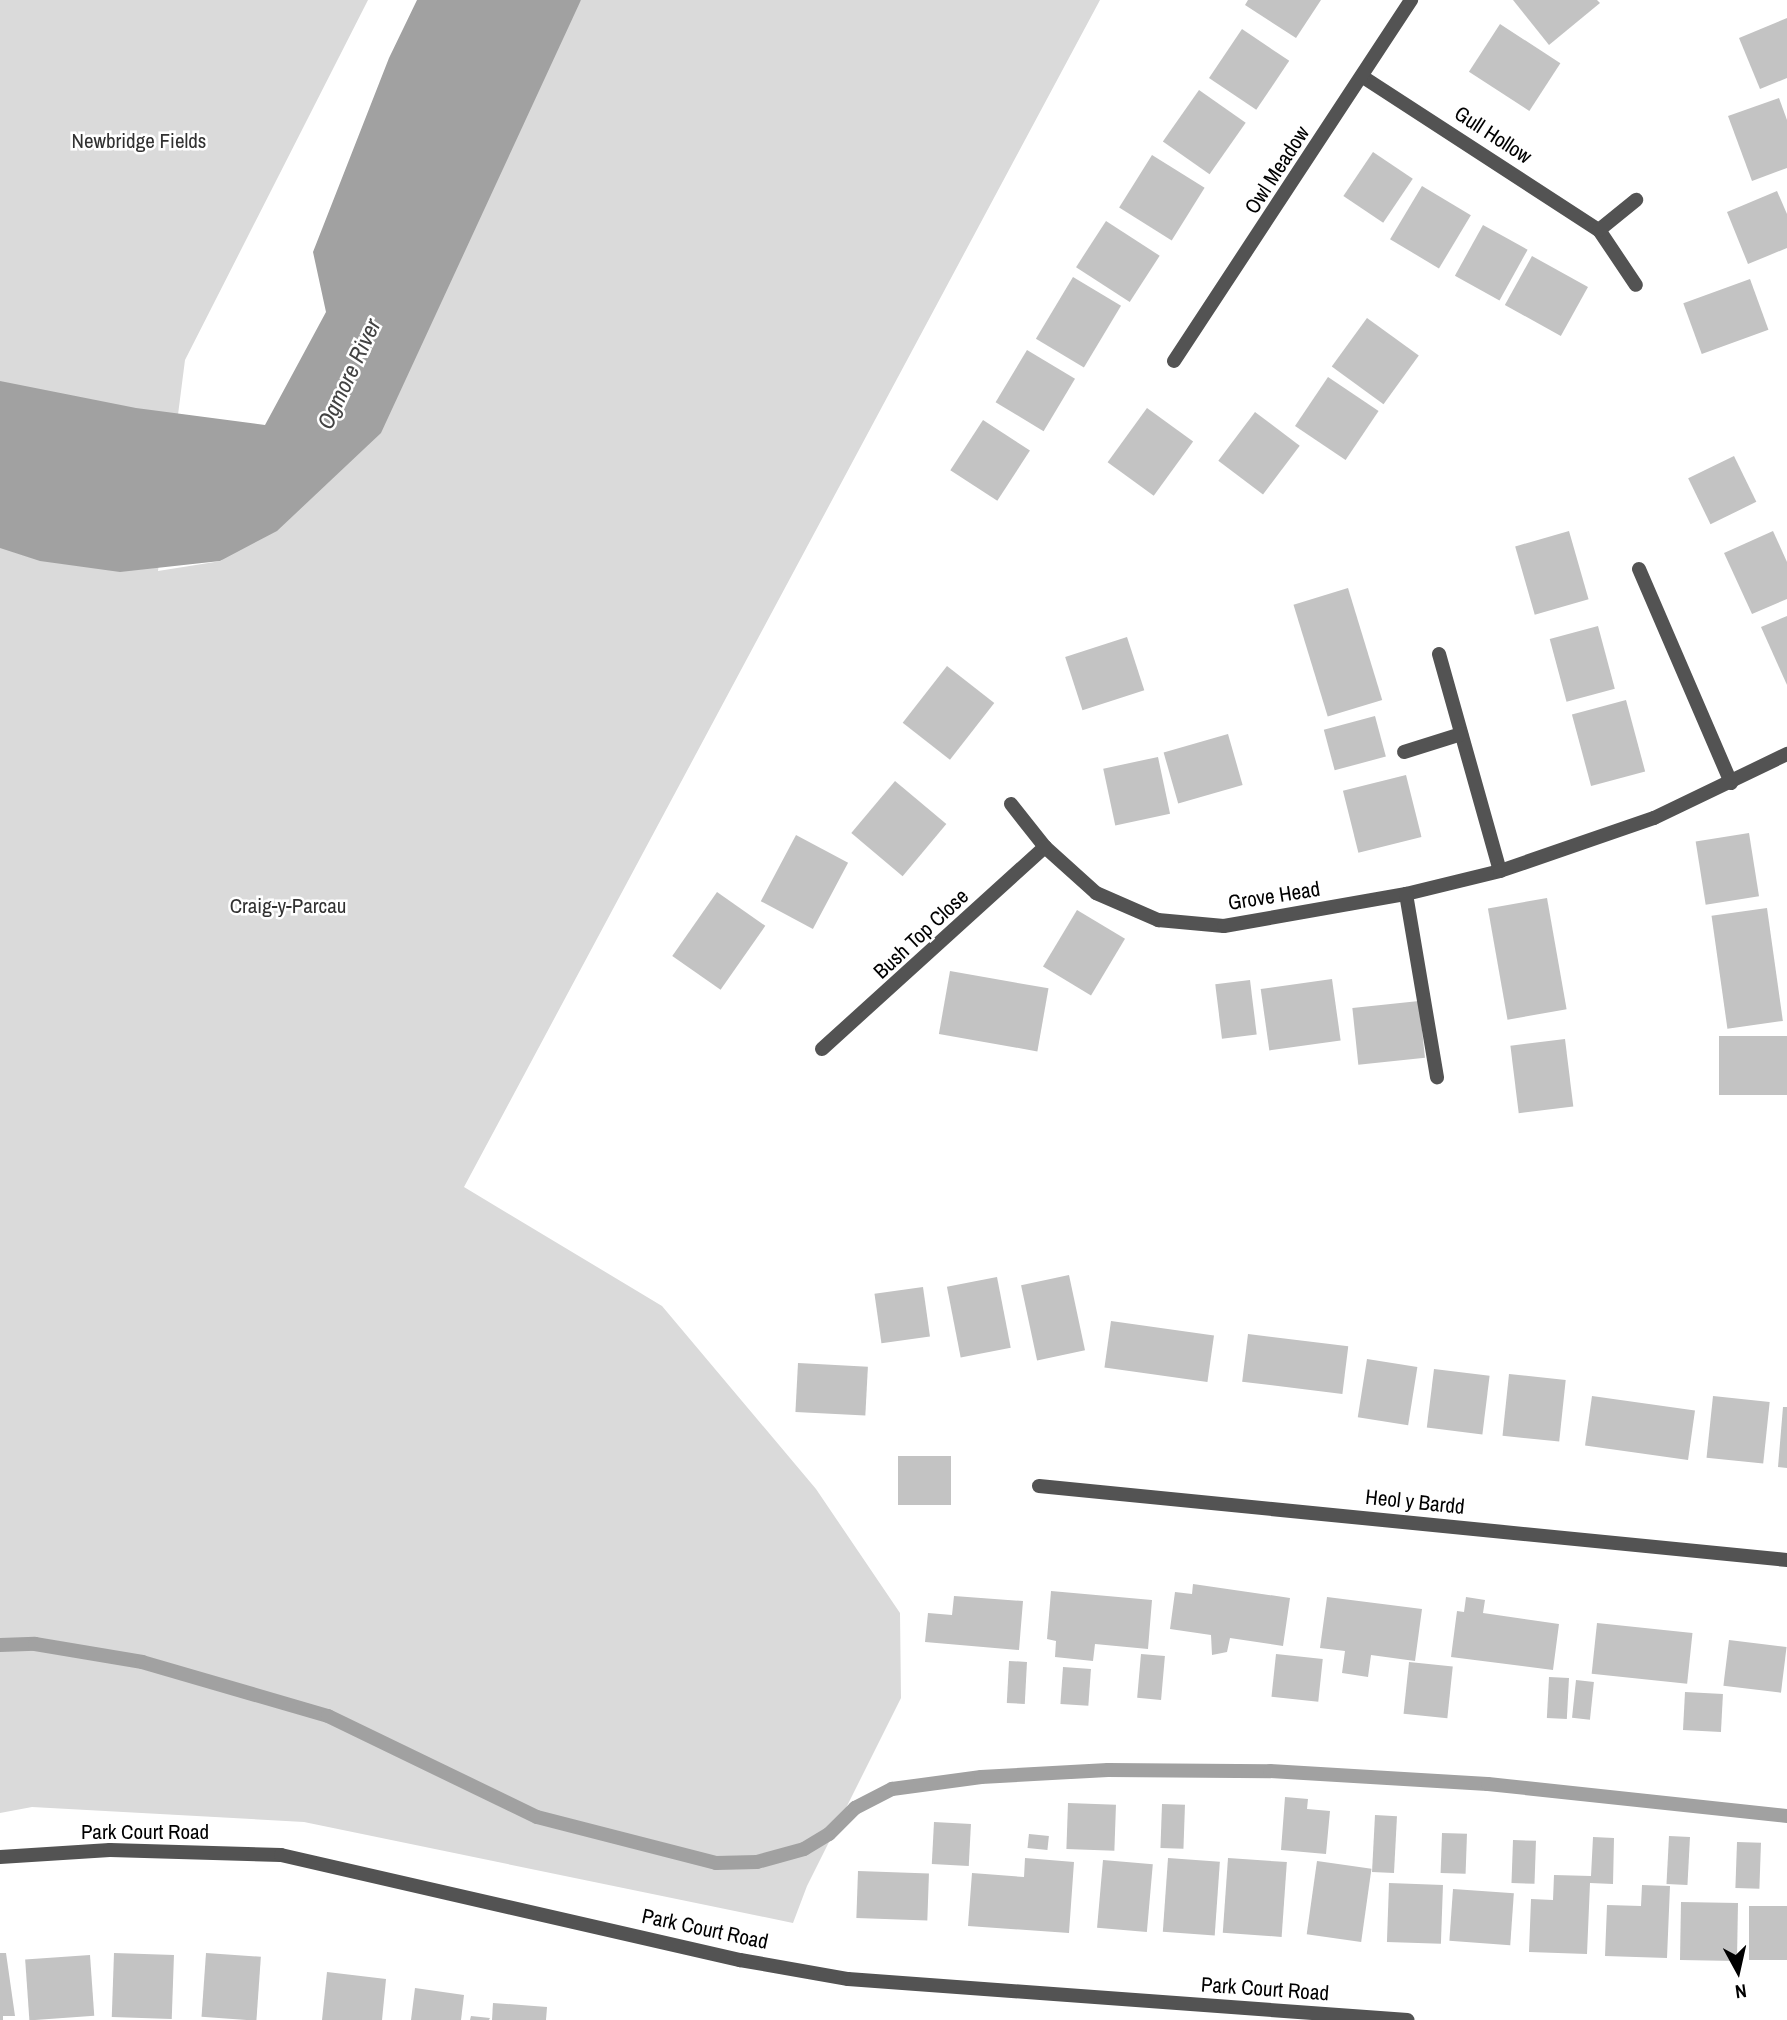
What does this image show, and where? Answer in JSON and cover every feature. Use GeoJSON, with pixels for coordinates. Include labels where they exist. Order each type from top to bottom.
{"type":"FeatureCollection","features":[{"type":"Feature","properties":{"kind":"street","name":"Owl Meadow"},"geometry":{"type":"LineString","coordinates":[[1174,361],[1363,77],[1411,0]]}},
{"type":"Feature","properties":{"kind":"street","name":"Gull Hollow"},"geometry":{"type":"LineString","coordinates":[[1363,77],[1599,230],[1636,285]]}},
{"type":"Feature","properties":{"kind":"street"},"geometry":{"type":"LineString","coordinates":[[1599,230],[1636,200]]}},
{"type":"Feature","properties":{"kind":"street"},"geometry":{"type":"LineString","coordinates":[[1639,569],[1731,783]]}},
{"type":"Feature","properties":{"kind":"street"},"geometry":{"type":"LineString","coordinates":[[1439,654],[1500,871]]}},
{"type":"Feature","properties":{"kind":"street"},"geometry":{"type":"LineString","coordinates":[[1404,752],[1461,734]]}},
{"type":"Feature","properties":{"kind":"street","name":"Grove Head"},"geometry":{"type":"LineString","coordinates":[[1011,804],[1045,847],[1096,893],[1158,920],[1224,926],[1406,894],[1500,871],[1654,818],[1786,756]]}},
{"type":"Feature","properties":{"kind":"street","name":"Bush Top Close"},"geometry":{"type":"LineString","coordinates":[[822,1049],[1045,847]]}},
{"type":"Feature","properties":{"kind":"street"},"geometry":{"type":"LineString","coordinates":[[1406,894],[1437,1077]]}},
{"type":"Feature","properties":{"kind":"street","name":"Heol y Bardd"},"geometry":{"type":"LineString","coordinates":[[1039,1486],[1787,1560]]}},
{"type":"Feature","properties":{"kind":"street","name":"Park Court Road"},"geometry":{"type":"LineString","coordinates":[[0,1857],[110,1850],[281,1854],[740,1960],[848,1979],[1408,2020]]}},
{"type":"Feature","properties":{"kind":"green space"},"geometry":{"type":"Polygon","coordinates":[[[0,0],[368,0],[185,360],[158,571],[221,561],[581,0],[1100,0],[464,1187],[662,1306],[816,1489],[900,1613],[901,1698],[807,1886],[793,1923],[304,1822],[32,1807],[0,1813],[0,0]]]}},
{"type":"Feature","properties":{"kind":"water","name":"Ogmore River"},"geometry":{"type":"Polygon","coordinates":[[[417,0],[581,0],[381,433],[277,531],[220,561],[120,572],[40,561],[0,548],[0,381],[136,408],[265,425],[326,312],[313,252],[389,58],[417,0]]]}},
{"type":"Feature","properties":{"kind":"building"},"geometry":{"type":"Polygon","coordinates":[[[1248,0],[1321,0],[1296,38],[1245,5],[1248,0]]]}},
{"type":"Feature","properties":{"kind":"building"},"geometry":{"type":"Polygon","coordinates":[[[1513,0],[1597,0],[1600,3],[1549,45],[1513,0]]]}},
{"type":"Feature","properties":{"kind":"building"},"geometry":{"type":"Polygon","coordinates":[[[1787,18],[1787,78],[1760,89],[1739,38],[1787,18]]]}},
{"type":"Feature","properties":{"kind":"building"},"geometry":{"type":"Polygon","coordinates":[[[1500,24],[1560,63],[1529,111],[1469,72],[1500,24]]]}},
{"type":"Feature","properties":{"kind":"building"},"geometry":{"type":"Polygon","coordinates":[[[1242,29],[1289,61],[1256,110],[1209,78],[1242,29]]]}},
{"type":"Feature","properties":{"kind":"building"},"geometry":{"type":"Polygon","coordinates":[[[1199,90],[1246,123],[1210,174],[1163,142],[1199,90]]]}},
{"type":"Feature","properties":{"kind":"building"},"geometry":{"type":"Polygon","coordinates":[[[1779,98],[1787,120],[1787,168],[1752,181],[1728,116],[1779,98]]]}},
{"type":"Feature","properties":{"kind":"building"},"geometry":{"type":"Polygon","coordinates":[[[1373,152],[1413,179],[1383,223],[1343,196],[1373,152]]]}},
{"type":"Feature","properties":{"kind":"building"},"geometry":{"type":"Polygon","coordinates":[[[1152,155],[1205,188],[1172,240],[1119,208],[1152,155]]]}},
{"type":"Feature","properties":{"kind":"building"},"geometry":{"type":"Polygon","coordinates":[[[1422,186],[1471,215],[1439,269],[1390,239],[1422,186]]]}},
{"type":"Feature","properties":{"kind":"building"},"geometry":{"type":"Polygon","coordinates":[[[1777,191],[1787,214],[1787,248],[1748,264],[1727,212],[1777,191]]]}},
{"type":"Feature","properties":{"kind":"building"},"geometry":{"type":"Polygon","coordinates":[[[1106,221],[1160,256],[1130,302],[1076,267],[1106,221]]]}},
{"type":"Feature","properties":{"kind":"building"},"geometry":{"type":"Polygon","coordinates":[[[1483,225],[1528,250],[1499,300],[1455,276],[1483,225]]]}},
{"type":"Feature","properties":{"kind":"building"},"geometry":{"type":"Polygon","coordinates":[[[1532,256],[1588,287],[1561,336],[1505,305],[1532,256]]]}},
{"type":"Feature","properties":{"kind":"building"},"geometry":{"type":"Polygon","coordinates":[[[1073,277],[1121,306],[1084,368],[1036,339],[1073,277]]]}},
{"type":"Feature","properties":{"kind":"building"},"geometry":{"type":"Polygon","coordinates":[[[1750,279],[1768,330],[1702,354],[1683,303],[1750,279]]]}},
{"type":"Feature","properties":{"kind":"building"},"geometry":{"type":"Polygon","coordinates":[[[1367,318],[1419,356],[1384,404],[1332,367],[1367,318]]]}},
{"type":"Feature","properties":{"kind":"building"},"geometry":{"type":"Polygon","coordinates":[[[1027,350],[1075,379],[1044,431],[996,402],[1027,350]]]}},
{"type":"Feature","properties":{"kind":"building"},"geometry":{"type":"Polygon","coordinates":[[[1328,377],[1379,411],[1346,460],[1295,426],[1328,377]]]}},
{"type":"Feature","properties":{"kind":"building"},"geometry":{"type":"Polygon","coordinates":[[[1147,408],[1193,442],[1154,496],[1108,462],[1147,408]]]}},
{"type":"Feature","properties":{"kind":"building"},"geometry":{"type":"Polygon","coordinates":[[[1255,412],[1300,446],[1263,494],[1218,461],[1255,412]]]}},
{"type":"Feature","properties":{"kind":"building"},"geometry":{"type":"Polygon","coordinates":[[[983,420],[1030,450],[997,501],[950,470],[983,420]]]}},
{"type":"Feature","properties":{"kind":"building"},"geometry":{"type":"Polygon","coordinates":[[[1734,456],[1756,502],[1711,524],[1688,478],[1734,456]]]}},
{"type":"Feature","properties":{"kind":"building"},"geometry":{"type":"Polygon","coordinates":[[[1569,531],[1589,599],[1535,615],[1515,546],[1569,531]]]}},
{"type":"Feature","properties":{"kind":"building"},"geometry":{"type":"Polygon","coordinates":[[[1773,531],[1787,562],[1787,599],[1752,614],[1724,553],[1773,531]]]}},
{"type":"Feature","properties":{"kind":"building"},"geometry":{"type":"Polygon","coordinates":[[[1348,588],[1382,700],[1328,717],[1293,605],[1348,588]]]}},
{"type":"Feature","properties":{"kind":"building"},"geometry":{"type":"Polygon","coordinates":[[[1787,616],[1787,685],[1761,627],[1787,616]]]}},
{"type":"Feature","properties":{"kind":"building"},"geometry":{"type":"Polygon","coordinates":[[[1598,626],[1615,689],[1567,702],[1550,639],[1598,626]]]}},
{"type":"Feature","properties":{"kind":"building"},"geometry":{"type":"Polygon","coordinates":[[[1127,637],[1144,690],[1082,710],[1065,657],[1127,637]]]}},
{"type":"Feature","properties":{"kind":"building"},"geometry":{"type":"Polygon","coordinates":[[[947,666],[994,703],[950,760],[903,723],[947,666]]]}},
{"type":"Feature","properties":{"kind":"building"},"geometry":{"type":"Polygon","coordinates":[[[1626,700],[1645,771],[1591,786],[1572,714],[1626,700]]]}},
{"type":"Feature","properties":{"kind":"building"},"geometry":{"type":"Polygon","coordinates":[[[1375,716],[1386,757],[1335,770],[1324,730],[1375,716]]]}},
{"type":"Feature","properties":{"kind":"building"},"geometry":{"type":"Polygon","coordinates":[[[1228,734],[1243,785],[1178,803],[1164,752],[1228,734]]]}},
{"type":"Feature","properties":{"kind":"building"},"geometry":{"type":"Polygon","coordinates":[[[1158,757],[1170,814],[1115,825],[1103,769],[1158,757]]]}},
{"type":"Feature","properties":{"kind":"building"},"geometry":{"type":"Polygon","coordinates":[[[1406,775],[1421,837],[1358,853],[1343,791],[1406,775]]]}},
{"type":"Feature","properties":{"kind":"building"},"geometry":{"type":"Polygon","coordinates":[[[895,781],[946,824],[903,876],[851,833],[895,781]]]}},
{"type":"Feature","properties":{"kind":"building"},"geometry":{"type":"Polygon","coordinates":[[[1749,833],[1759,896],[1706,905],[1696,841],[1749,833]]]}},
{"type":"Feature","properties":{"kind":"building"},"geometry":{"type":"Polygon","coordinates":[[[796,835],[848,863],[813,929],[761,901],[796,835]]]}},
{"type":"Feature","properties":{"kind":"building"},"geometry":{"type":"Polygon","coordinates":[[[717,892],[765,926],[721,990],[672,956],[717,892]]]}},
{"type":"Feature","properties":{"kind":"building"},"geometry":{"type":"Polygon","coordinates":[[[1547,898],[1567,1009],[1508,1020],[1488,908],[1547,898]]]}},
{"type":"Feature","properties":{"kind":"building"},"geometry":{"type":"Polygon","coordinates":[[[1767,908],[1783,1021],[1727,1029],[1712,916],[1767,908]]]}},
{"type":"Feature","properties":{"kind":"building"},"geometry":{"type":"Polygon","coordinates":[[[1077,910],[1125,939],[1091,995],[1043,967],[1077,910]]]}},
{"type":"Feature","properties":{"kind":"building"},"geometry":{"type":"Polygon","coordinates":[[[950,971],[1048,988],[1037,1051],[939,1034],[950,971]]]}},
{"type":"Feature","properties":{"kind":"building"},"geometry":{"type":"Polygon","coordinates":[[[1332,979],[1341,1040],[1269,1050],[1261,989],[1332,979]]]}},
{"type":"Feature","properties":{"kind":"building"},"geometry":{"type":"Polygon","coordinates":[[[1250,980],[1257,1035],[1222,1039],[1215,984],[1250,980]]]}},
{"type":"Feature","properties":{"kind":"building"},"geometry":{"type":"Polygon","coordinates":[[[1419,1001],[1425,1058],[1358,1065],[1352,1008],[1419,1001]]]}},
{"type":"Feature","properties":{"kind":"building"},"geometry":{"type":"Polygon","coordinates":[[[1719,1036],[1787,1036],[1787,1095],[1719,1095],[1719,1036]]]}},
{"type":"Feature","properties":{"kind":"building"},"geometry":{"type":"Polygon","coordinates":[[[1565,1039],[1573,1106],[1519,1113],[1510,1046],[1565,1039]]]}},
{"type":"Feature","properties":{"kind":"building"},"geometry":{"type":"Polygon","coordinates":[[[1069,1275],[1085,1350],[1037,1361],[1021,1285],[1069,1275]]]}},
{"type":"Feature","properties":{"kind":"building"},"geometry":{"type":"Polygon","coordinates":[[[997,1277],[1011,1348],[961,1357],[947,1287],[997,1277]]]}},
{"type":"Feature","properties":{"kind":"building"},"geometry":{"type":"Polygon","coordinates":[[[923,1287],[930,1337],[881,1343],[874,1294],[923,1287]]]}},
{"type":"Feature","properties":{"kind":"building"},"geometry":{"type":"Polygon","coordinates":[[[1111,1321],[1214,1335],[1207,1382],[1104,1368],[1111,1321]]]}},
{"type":"Feature","properties":{"kind":"building"},"geometry":{"type":"Polygon","coordinates":[[[1248,1334],[1348,1346],[1342,1394],[1242,1382],[1248,1334]]]}},
{"type":"Feature","properties":{"kind":"building"},"geometry":{"type":"Polygon","coordinates":[[[1367,1359],[1417,1367],[1408,1425],[1358,1417],[1367,1359]]]}},
{"type":"Feature","properties":{"kind":"building"},"geometry":{"type":"Polygon","coordinates":[[[798,1363],[868,1367],[865,1416],[795,1412],[798,1363]]]}},
{"type":"Feature","properties":{"kind":"building"},"geometry":{"type":"Polygon","coordinates":[[[1434,1369],[1490,1376],[1482,1434],[1427,1428],[1434,1369]]]}},
{"type":"Feature","properties":{"kind":"building"},"geometry":{"type":"Polygon","coordinates":[[[1509,1374],[1566,1380],[1559,1442],[1503,1436],[1509,1374]]]}},
{"type":"Feature","properties":{"kind":"building"},"geometry":{"type":"Polygon","coordinates":[[[1592,1396],[1695,1410],[1688,1460],[1585,1446],[1592,1396]]]}},
{"type":"Feature","properties":{"kind":"building"},"geometry":{"type":"Polygon","coordinates":[[[1713,1396],[1770,1402],[1763,1464],[1707,1458],[1713,1396]]]}},
{"type":"Feature","properties":{"kind":"building"},"geometry":{"type":"Polygon","coordinates":[[[1783,1407],[1787,1407],[1787,1468],[1778,1467],[1783,1407]]]}},
{"type":"Feature","properties":{"kind":"building"},"geometry":{"type":"Polygon","coordinates":[[[898,1456],[951,1456],[951,1505],[898,1505],[898,1456]]]}},
{"type":"Feature","properties":{"kind":"building"},"geometry":{"type":"Polygon","coordinates":[[[1193,1584],[1290,1598],[1283,1646],[1230,1638],[1227,1652],[1212,1655],[1211,1635],[1170,1629],[1175,1592],[1192,1594],[1193,1584]]]}},
{"type":"Feature","properties":{"kind":"building"},"geometry":{"type":"Polygon","coordinates":[[[1051,1591],[1152,1600],[1148,1649],[1095,1644],[1093,1661],[1055,1657],[1056,1641],[1047,1639],[1051,1591]]]}},
{"type":"Feature","properties":{"kind":"building"},"geometry":{"type":"Polygon","coordinates":[[[954,1596],[1023,1601],[1019,1650],[925,1642],[928,1613],[952,1615],[954,1596]]]}},
{"type":"Feature","properties":{"kind":"building"},"geometry":{"type":"Polygon","coordinates":[[[1327,1597],[1422,1609],[1415,1661],[1371,1655],[1368,1677],[1342,1673],[1345,1651],[1320,1648],[1327,1597]]]}},
{"type":"Feature","properties":{"kind":"building"},"geometry":{"type":"Polygon","coordinates":[[[1466,1597],[1485,1600],[1483,1613],[1559,1624],[1553,1670],[1451,1657],[1457,1611],[1464,1612],[1466,1597]]]}},
{"type":"Feature","properties":{"kind":"building"},"geometry":{"type":"Polygon","coordinates":[[[1597,1623],[1692,1633],[1687,1684],[1592,1674],[1597,1623]]]}},
{"type":"Feature","properties":{"kind":"building"},"geometry":{"type":"Polygon","coordinates":[[[1729,1640],[1787,1647],[1781,1693],[1723,1686],[1729,1640]]]}},
{"type":"Feature","properties":{"kind":"building"},"geometry":{"type":"Polygon","coordinates":[[[1141,1654],[1165,1656],[1161,1700],[1137,1698],[1141,1654]]]}},
{"type":"Feature","properties":{"kind":"building"},"geometry":{"type":"Polygon","coordinates":[[[1276,1654],[1323,1659],[1318,1702],[1272,1697],[1276,1654]]]}},
{"type":"Feature","properties":{"kind":"building"},"geometry":{"type":"Polygon","coordinates":[[[1009,1661],[1027,1662],[1025,1704],[1007,1703],[1009,1661]]]}},
{"type":"Feature","properties":{"kind":"building"},"geometry":{"type":"Polygon","coordinates":[[[1409,1662],[1453,1667],[1447,1718],[1404,1714],[1409,1662]]]}},
{"type":"Feature","properties":{"kind":"building"},"geometry":{"type":"Polygon","coordinates":[[[1063,1667],[1091,1669],[1088,1706],[1060,1704],[1063,1667]]]}},
{"type":"Feature","properties":{"kind":"building"},"geometry":{"type":"Polygon","coordinates":[[[1549,1677],[1569,1678],[1567,1719],[1547,1718],[1549,1677]]]}},
{"type":"Feature","properties":{"kind":"building"},"geometry":{"type":"Polygon","coordinates":[[[1576,1680],[1594,1682],[1590,1720],[1572,1718],[1576,1680]]]}},
{"type":"Feature","properties":{"kind":"building"},"geometry":{"type":"Polygon","coordinates":[[[1685,1692],[1723,1694],[1721,1732],[1683,1730],[1685,1692]]]}},
{"type":"Feature","properties":{"kind":"building"},"geometry":{"type":"Polygon","coordinates":[[[1285,1797],[1308,1799],[1307,1809],[1330,1811],[1326,1854],[1281,1850],[1285,1797]]]}},
{"type":"Feature","properties":{"kind":"building"},"geometry":{"type":"Polygon","coordinates":[[[1068,1803],[1116,1805],[1114,1851],[1066,1849],[1068,1803]]]}},
{"type":"Feature","properties":{"kind":"building"},"geometry":{"type":"Polygon","coordinates":[[[1162,1804],[1185,1805],[1183,1849],[1160,1848],[1162,1804]]]}},
{"type":"Feature","properties":{"kind":"building"},"geometry":{"type":"Polygon","coordinates":[[[1375,1815],[1397,1816],[1394,1873],[1372,1872],[1375,1815]]]}},
{"type":"Feature","properties":{"kind":"building"},"geometry":{"type":"Polygon","coordinates":[[[934,1822],[971,1824],[969,1866],[932,1864],[934,1822]]]}},
{"type":"Feature","properties":{"kind":"building"},"geometry":{"type":"Polygon","coordinates":[[[1442,1833],[1467,1834],[1466,1874],[1441,1873],[1442,1833]]]}},
{"type":"Feature","properties":{"kind":"building"},"geometry":{"type":"Polygon","coordinates":[[[1029,1834],[1049,1836],[1047,1850],[1028,1848],[1029,1834]]]}},
{"type":"Feature","properties":{"kind":"building"},"geometry":{"type":"Polygon","coordinates":[[[1669,1836],[1690,1837],[1687,1885],[1666,1884],[1669,1836]]]}},
{"type":"Feature","properties":{"kind":"building"},"geometry":{"type":"Polygon","coordinates":[[[1593,1837],[1614,1838],[1613,1884],[1590,1883],[1587,1954],[1529,1952],[1531,1899],[1553,1900],[1554,1875],[1591,1876],[1593,1837]]]}},
{"type":"Feature","properties":{"kind":"building"},"geometry":{"type":"Polygon","coordinates":[[[1513,1840],[1536,1841],[1534,1884],[1511,1883],[1513,1840]]]}},
{"type":"Feature","properties":{"kind":"building"},"geometry":{"type":"Polygon","coordinates":[[[1737,1842],[1761,1843],[1759,1889],[1735,1888],[1737,1842]]]}},
{"type":"Feature","properties":{"kind":"building"},"geometry":{"type":"Polygon","coordinates":[[[1025,1858],[1074,1862],[1069,1933],[968,1926],[972,1873],[1024,1877],[1025,1858]]]}},
{"type":"Feature","properties":{"kind":"building"},"geometry":{"type":"Polygon","coordinates":[[[1168,1858],[1220,1862],[1215,1935],[1163,1932],[1168,1858]]]}},
{"type":"Feature","properties":{"kind":"building"},"geometry":{"type":"Polygon","coordinates":[[[1228,1858],[1287,1862],[1282,1937],[1223,1933],[1228,1858]]]}},
{"type":"Feature","properties":{"kind":"building"},"geometry":{"type":"Polygon","coordinates":[[[1103,1860],[1153,1864],[1147,1932],[1097,1928],[1103,1860]]]}},
{"type":"Feature","properties":{"kind":"building"},"geometry":{"type":"Polygon","coordinates":[[[1317,1861],[1371,1869],[1361,1942],[1307,1934],[1317,1861]]]}},
{"type":"Feature","properties":{"kind":"building"},"geometry":{"type":"Polygon","coordinates":[[[858,1871],[929,1873],[927,1920],[856,1918],[858,1871]]]}},
{"type":"Feature","properties":{"kind":"building"},"geometry":{"type":"Polygon","coordinates":[[[1389,1883],[1443,1885],[1441,1944],[1387,1942],[1389,1883]]]}},
{"type":"Feature","properties":{"kind":"building"},"geometry":{"type":"Polygon","coordinates":[[[1642,1885],[1670,1886],[1667,1958],[1605,1956],[1607,1905],[1641,1906],[1642,1885]]]}},
{"type":"Feature","properties":{"kind":"building"},"geometry":{"type":"Polygon","coordinates":[[[1453,1889],[1514,1893],[1510,1945],[1449,1941],[1453,1889]]]}},
{"type":"Feature","properties":{"kind":"building"},"geometry":{"type":"Polygon","coordinates":[[[1681,1902],[1738,1903],[1737,1961],[1680,1960],[1681,1902]]]}},
{"type":"Feature","properties":{"kind":"building"},"geometry":{"type":"Polygon","coordinates":[[[1749,1906],[1787,1906],[1787,1960],[1749,1960],[1749,1906]]]}},
{"type":"Feature","properties":{"kind":"building"},"geometry":{"type":"Polygon","coordinates":[[[0,1953],[6,1953],[15,2016],[3,2016],[3,2020],[0,2020],[0,1953]]]}},
{"type":"Feature","properties":{"kind":"building"},"geometry":{"type":"Polygon","coordinates":[[[114,1953],[174,1955],[172,2019],[112,2017],[114,1953]]]}},
{"type":"Feature","properties":{"kind":"building"},"geometry":{"type":"Polygon","coordinates":[[[206,1953],[261,1957],[256,2020],[202,2017],[206,1953]]]}},
{"type":"Feature","properties":{"kind":"building"},"geometry":{"type":"Polygon","coordinates":[[[90,1955],[94,2016],[29,2020],[25,1960],[90,1955]]]}},
{"type":"Feature","properties":{"kind":"building"},"geometry":{"type":"Polygon","coordinates":[[[327,1972],[386,1979],[382,2020],[322,2020],[327,1972]]]}},
{"type":"Feature","properties":{"kind":"building"},"geometry":{"type":"Polygon","coordinates":[[[415,1988],[464,1995],[461,2020],[411,2020],[415,1988]]]}},
{"type":"Feature","properties":{"kind":"building"},"geometry":{"type":"Polygon","coordinates":[[[493,2003],[547,2007],[546,2020],[492,2020],[493,2003]]]}},
{"type":"Feature","properties":{"kind":"building"},"geometry":{"type":"Polygon","coordinates":[[[471,2016],[490,2018],[470,2020],[471,2016]]]}},
{"type":"Feature","properties":{"kind":"waterway"},"geometry":{"type":"LineString","coordinates":[[0,1645],[35,1644],[142,1662],[328,1716],[537,1817],[716,1863],[757,1862],[804,1849],[829,1834],[855,1808],[892,1789],[981,1777],[1108,1770],[1270,1771],[1488,1784],[1787,1816]]}},
{"type":"Feature","properties":{"kind":"park label","name":"Newbridge Fields"},"geometry":{"type":"Point","coordinates":[139,141]}},
{"type":"Feature","properties":{"kind":"park label","name":"Craig-y-Parcau"},"geometry":{"type":"Point","coordinates":[288,906]}}]}
